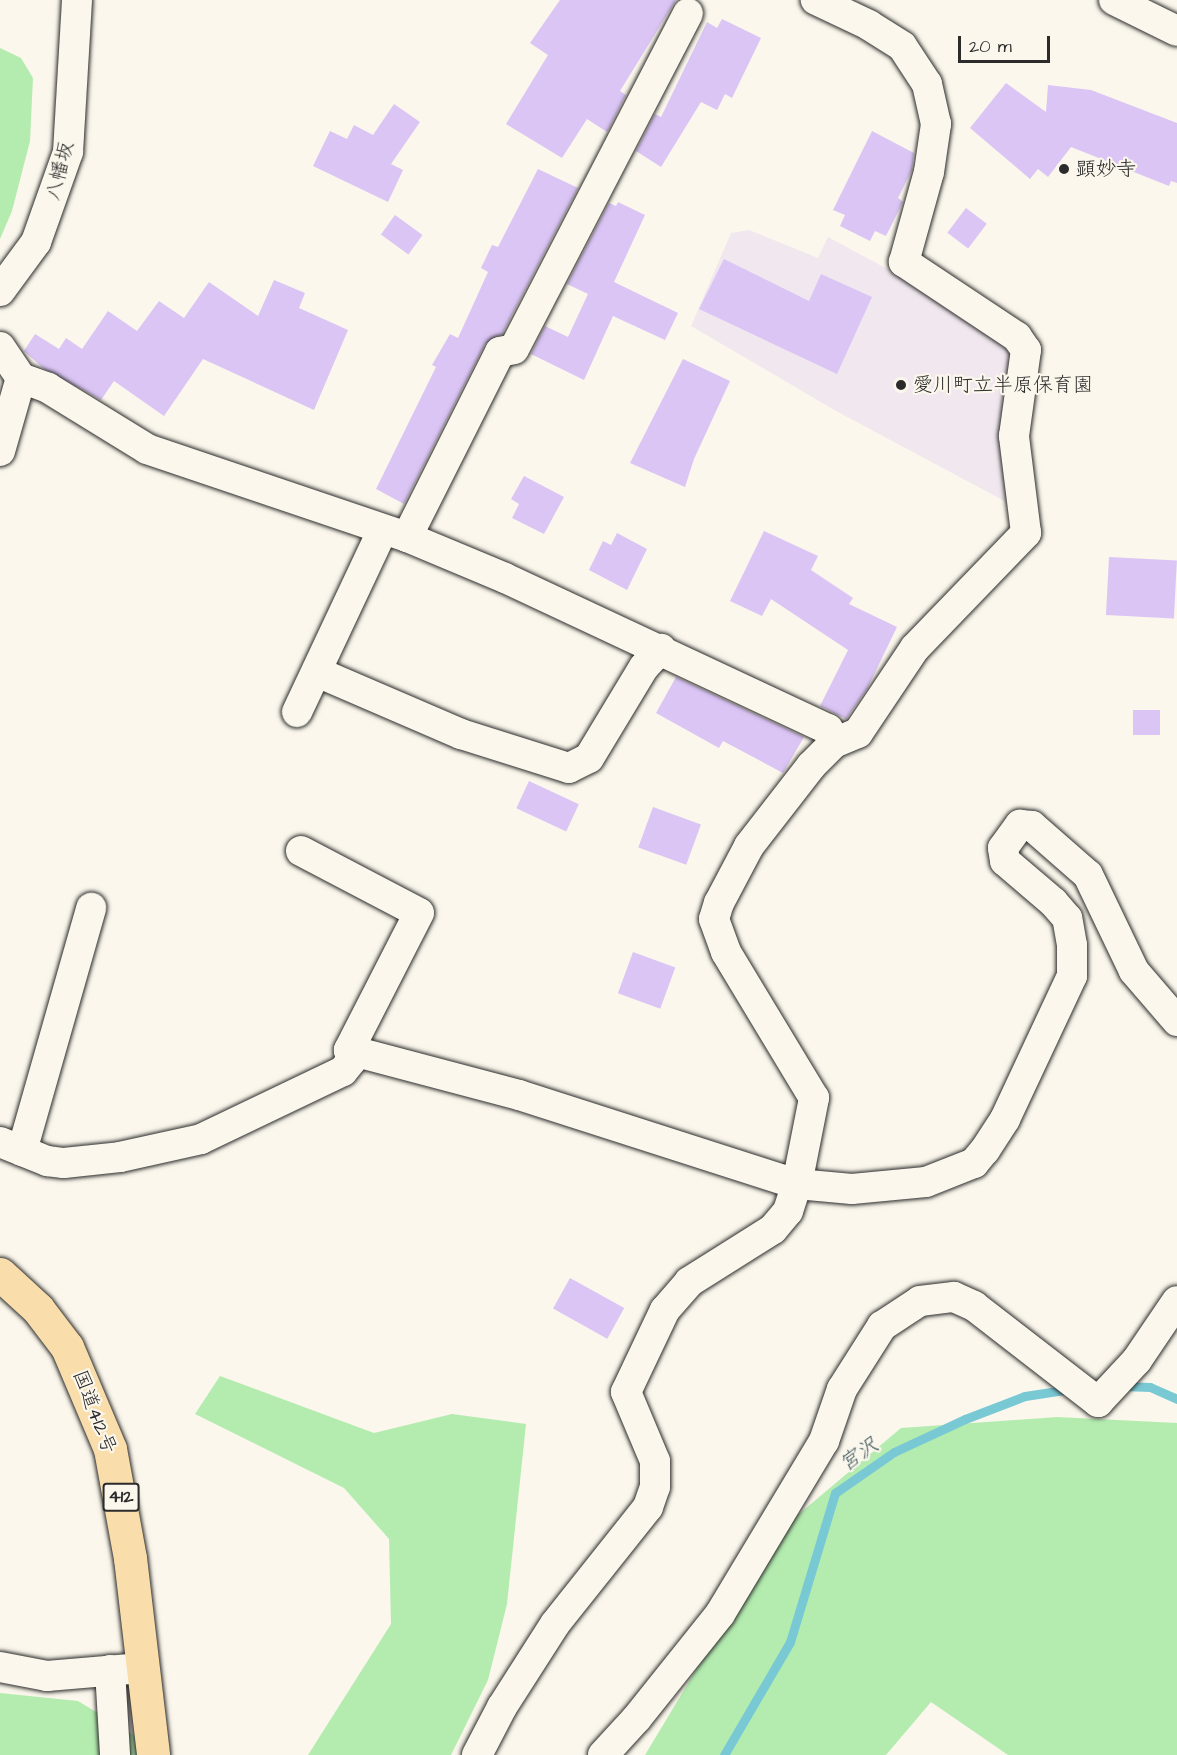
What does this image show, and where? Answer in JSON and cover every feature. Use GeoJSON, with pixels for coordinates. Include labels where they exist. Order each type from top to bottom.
{"type":"FeatureCollection","features":[{"type":"Feature","properties":{"kind":"highway","name":"国道412号"},"geometry":{"type":"LineString","coordinates":[[0,1274],[38,1309],[67,1347],[110,1449],[123,1505],[126,1669],[153,1755]]}},
{"type":"Feature","properties":{"kind":"street","name":"八幡坂"},"geometry":{"type":"LineString","coordinates":[[0,291],[36,242],[51,208],[69,152],[77,0]]}},
{"type":"Feature","properties":{"kind":"street"},"geometry":{"type":"LineString","coordinates":[[477,1755],[502,1707],[555,1624],[648,1507],[655,1487],[655,1461],[626,1392],[664,1310],[706,1270],[773,1229],[788,1211],[797,1184],[814,1098],[726,952],[714,919],[718,903],[749,846],[834,743],[858,733],[915,648],[1026,533],[1014,436],[1026,350],[1017,337],[904,262],[929,172],[936,124],[927,84],[902,46],[869,25],[816,0]]}},
{"type":"Feature","properties":{"kind":"street"},"geometry":{"type":"LineString","coordinates":[[1114,0],[1177,31]]}},
{"type":"Feature","properties":{"kind":"street"},"geometry":{"type":"LineString","coordinates":[[297,712],[317,672],[500,352],[514,349],[688,13]]}},
{"type":"Feature","properties":{"kind":"street"},"geometry":{"type":"LineString","coordinates":[[0,348],[21,378],[48,388],[147,449],[395,534],[661,649],[828,729],[834,743]]}},
{"type":"Feature","properties":{"kind":"street"},"geometry":{"type":"LineString","coordinates":[[0,451],[21,378]]}},
{"type":"Feature","properties":{"kind":"street"},"geometry":{"type":"LineString","coordinates":[[317,672],[461,734],[569,768],[588,758],[644,667],[661,649]]}},
{"type":"Feature","properties":{"kind":"street"},"geometry":{"type":"LineString","coordinates":[[349,1050],[519,1095],[797,1184],[852,1189],[926,1182],[974,1162],[1005,1119],[1072,976],[1072,945],[1066,918],[1053,902],[1005,861],[1003,848],[1020,825],[1032,826],[1088,875],[1134,971],[1177,1021]]}},
{"type":"Feature","properties":{"kind":"street"},"geometry":{"type":"LineString","coordinates":[[91,908],[11,1147],[47,1161],[64,1163],[120,1157],[201,1138],[343,1071],[351,1061],[349,1050],[419,913],[301,851]]}},
{"type":"Feature","properties":{"kind":"street"},"geometry":{"type":"LineString","coordinates":[[603,1755],[637,1718],[720,1614],[824,1442],[842,1389],[882,1326],[920,1301],[954,1297],[974,1305],[1098,1402],[1137,1360],[1177,1301]]}},
{"type":"Feature","properties":{"kind":"street"},"geometry":{"type":"LineString","coordinates":[[0,1667],[47,1676],[126,1669],[116,1755]]}},
{"type":"Feature","properties":{"kind":"shaded area","name":"愛川町立半原保育園"},"geometry":{"type":"Polygon","coordinates":[[[749,230],[818,258],[828,237],[893,272],[1004,345],[1012,353],[1010,504],[836,411],[691,326],[731,233],[749,230]]]}},
{"type":"Feature","properties":{"kind":"green space"},"geometry":{"type":"Polygon","coordinates":[[[0,48],[21,58],[33,78],[30,141],[12,211],[0,239],[0,48]]]}},
{"type":"Feature","properties":{"kind":"green space"},"geometry":{"type":"Polygon","coordinates":[[[220,1376],[374,1433],[452,1414],[526,1424],[507,1604],[488,1680],[451,1755],[308,1755],[391,1624],[389,1539],[344,1488],[195,1414],[220,1376]]]}},
{"type":"Feature","properties":{"kind":"green space"},"geometry":{"type":"Polygon","coordinates":[[[1057,1417],[1177,1423],[1177,1755],[1008,1755],[931,1702],[886,1755],[645,1755],[780,1530],[901,1428],[1057,1417]]]}},
{"type":"Feature","properties":{"kind":"green space"},"geometry":{"type":"Polygon","coordinates":[[[0,1693],[78,1701],[167,1755],[0,1755],[0,1693]]]}},
{"type":"Feature","properties":{"kind":"building"},"geometry":{"type":"Polygon","coordinates":[[[560,0],[676,0],[620,91],[626,95],[607,132],[587,119],[562,158],[506,124],[548,55],[530,43],[560,0]]]}},
{"type":"Feature","properties":{"kind":"building"},"geometry":{"type":"Polygon","coordinates":[[[722,19],[761,38],[732,98],[725,94],[717,110],[701,102],[661,167],[636,151],[655,114],[661,117],[707,22],[717,28],[722,19]]]}},
{"type":"Feature","properties":{"kind":"building"},"geometry":{"type":"Polygon","coordinates":[[[1006,83],[1046,112],[1048,85],[1091,90],[1177,123],[1177,183],[1171,181],[1169,186],[1071,147],[1048,177],[1038,169],[1030,179],[970,128],[1006,83]]]}},
{"type":"Feature","properties":{"kind":"building"},"geometry":{"type":"Polygon","coordinates":[[[394,104],[420,122],[391,164],[403,170],[388,202],[313,166],[330,131],[347,139],[354,125],[373,135],[394,104]]]}},
{"type":"Feature","properties":{"kind":"building"},"geometry":{"type":"Polygon","coordinates":[[[872,131],[914,153],[912,170],[898,198],[903,202],[886,236],[875,231],[870,241],[840,226],[845,215],[833,210],[872,131]]]}},
{"type":"Feature","properties":{"kind":"building"},"geometry":{"type":"Polygon","coordinates":[[[538,169],[578,188],[502,334],[485,344],[404,504],[376,489],[436,367],[432,365],[450,334],[458,338],[488,272],[481,268],[492,245],[498,247],[538,169]]]}},
{"type":"Feature","properties":{"kind":"building"},"geometry":{"type":"Polygon","coordinates":[[[618,202],[645,215],[614,282],[678,313],[665,340],[613,316],[584,380],[531,354],[545,326],[568,337],[588,294],[567,284],[609,203],[616,206],[618,202]]]}},
{"type":"Feature","properties":{"kind":"building"},"geometry":{"type":"Polygon","coordinates":[[[966,208],[987,224],[968,248],[947,233],[966,208]]]}},
{"type":"Feature","properties":{"kind":"building"},"geometry":{"type":"Polygon","coordinates":[[[395,215],[423,235],[408,254],[381,234],[395,215]]]}},
{"type":"Feature","properties":{"kind":"building"},"geometry":{"type":"Polygon","coordinates":[[[724,259],[809,301],[821,274],[872,297],[837,374],[699,309],[724,259]]]}},
{"type":"Feature","properties":{"kind":"building"},"geometry":{"type":"Polygon","coordinates":[[[274,280],[305,293],[299,308],[348,330],[314,410],[203,359],[164,416],[114,381],[101,400],[43,368],[24,351],[35,334],[59,349],[66,338],[82,349],[108,311],[137,331],[159,301],[184,318],[209,282],[258,316],[274,280]]]}},
{"type":"Feature","properties":{"kind":"building"},"geometry":{"type":"Polygon","coordinates":[[[683,359],[730,381],[694,459],[685,487],[630,463],[683,359]]]}},
{"type":"Feature","properties":{"kind":"building"},"geometry":{"type":"Polygon","coordinates":[[[524,476],[564,497],[544,534],[512,518],[519,504],[511,499],[524,476]]]}},
{"type":"Feature","properties":{"kind":"building"},"geometry":{"type":"Polygon","coordinates":[[[764,531],[818,556],[811,570],[853,598],[849,604],[897,627],[867,689],[846,719],[820,706],[848,650],[771,599],[762,616],[730,601],[764,531]]]}},
{"type":"Feature","properties":{"kind":"building"},"geometry":{"type":"Polygon","coordinates":[[[617,533],[647,549],[627,590],[589,570],[603,541],[611,545],[617,533]]]}},
{"type":"Feature","properties":{"kind":"building"},"geometry":{"type":"Polygon","coordinates":[[[1109,557],[1177,561],[1174,618],[1106,615],[1109,557]]]}},
{"type":"Feature","properties":{"kind":"building"},"geometry":{"type":"Polygon","coordinates":[[[676,677],[804,737],[783,773],[723,741],[719,748],[656,713],[676,677]]]}},
{"type":"Feature","properties":{"kind":"building"},"geometry":{"type":"Polygon","coordinates":[[[1133,710],[1160,710],[1160,735],[1133,735],[1133,710]]]}},
{"type":"Feature","properties":{"kind":"building"},"geometry":{"type":"Polygon","coordinates":[[[529,781],[579,804],[566,831],[516,808],[529,781]]]}},
{"type":"Feature","properties":{"kind":"building"},"geometry":{"type":"Polygon","coordinates":[[[653,807],[701,824],[686,865],[638,847],[653,807]]]}},
{"type":"Feature","properties":{"kind":"building"},"geometry":{"type":"Polygon","coordinates":[[[633,952],[675,967],[660,1009],[618,993],[633,952]]]}},
{"type":"Feature","properties":{"kind":"building"},"geometry":{"type":"Polygon","coordinates":[[[570,1278],[624,1308],[607,1339],[553,1309],[570,1278]]]}},
{"type":"Feature","properties":{"kind":"waterway","name":"宮沢"},"geometry":{"type":"LineString","coordinates":[[1123,1386],[1150,1387],[1177,1399]]}},
{"type":"Feature","properties":{"kind":"waterway","name":"宮沢"},"geometry":{"type":"LineString","coordinates":[[724,1755],[790,1642],[835,1493],[894,1452],[965,1419],[1025,1396],[1070,1389]]}},
{"type":"Feature","properties":{"kind":"place","name":"顕妙寺"},"geometry":{"type":"Point","coordinates":[1064,169]}},
{"type":"Feature","properties":{"kind":"place","name":"愛川町立半原保育園"},"geometry":{"type":"Point","coordinates":[901,385]}}]}
